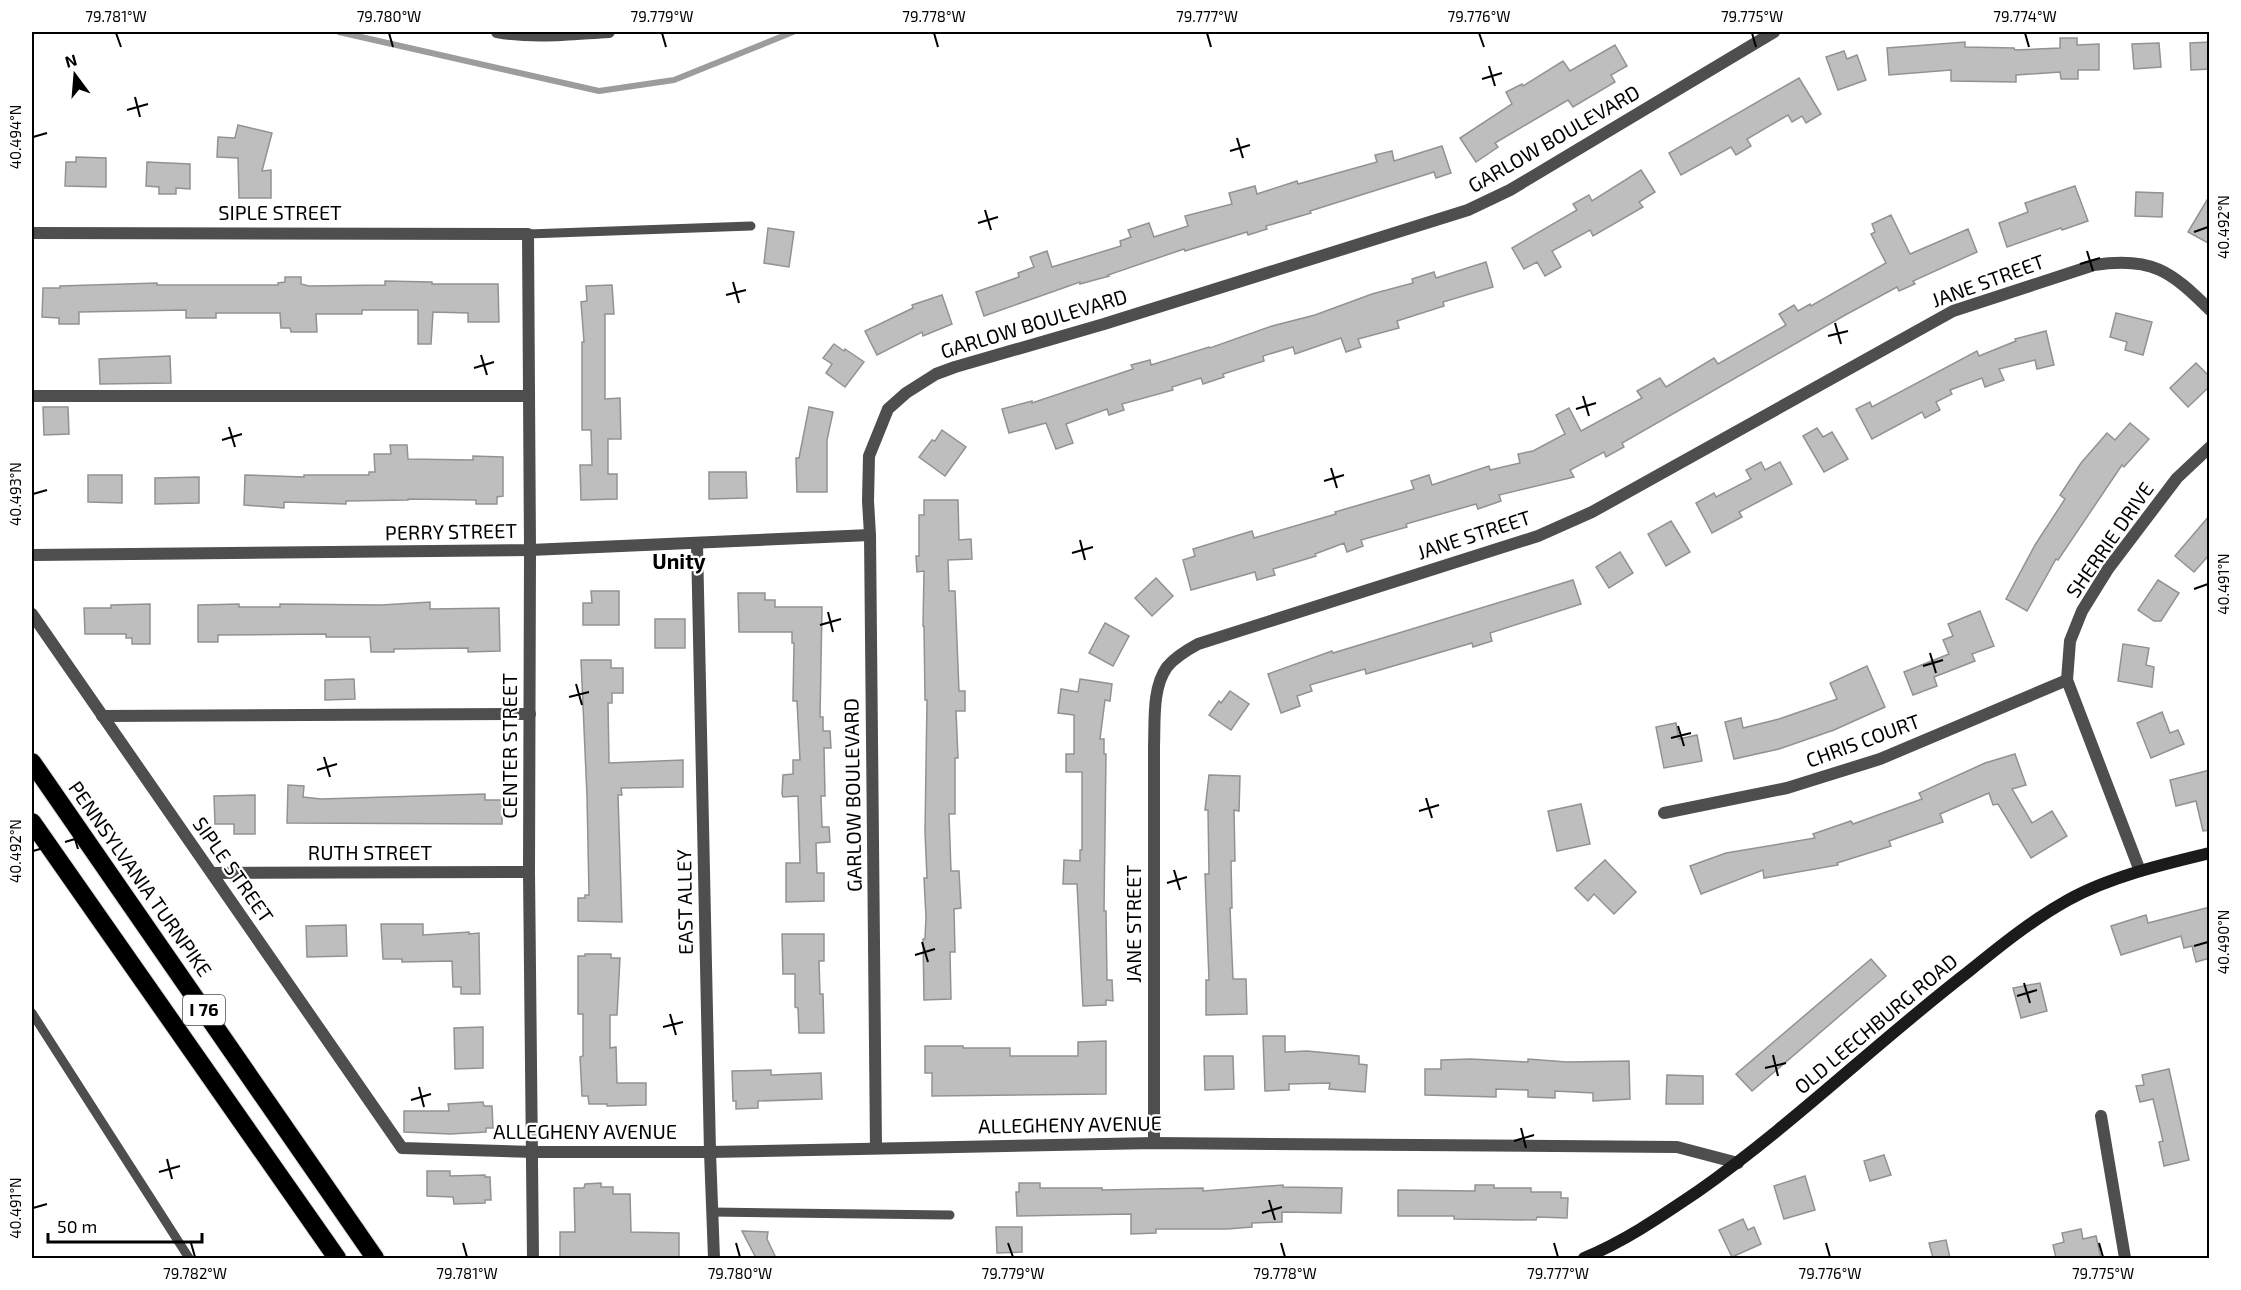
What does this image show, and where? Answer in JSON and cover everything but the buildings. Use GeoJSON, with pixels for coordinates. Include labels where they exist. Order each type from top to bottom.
{"type":"FeatureCollection","features":[{"type":"Feature","properties":{"kind":"highway","name":"PENNSYLVANIA TURNPIKE"},"geometry":{"type":"LineString","coordinates":[[32,762],[375,1258]]}},
{"type":"Feature","properties":{"kind":"highway","name":"I 76"},"geometry":{"type":"LineString","coordinates":[[32,822],[337,1258]]}},
{"type":"Feature","properties":{"kind":"street"},"geometry":{"type":"LineString","coordinates":[[497,32],[535,35],[609,32]]}},
{"type":"Feature","properties":{"kind":"street","name":"GARLOW BOULEVARD"},"geometry":{"type":"LineString","coordinates":[[876,1148],[868,501],[869,456],[888,409],[906,393],[936,374],[1116,321],[1468,210],[1510,190],[1774,32]]}},
{"type":"Feature","properties":{"kind":"street","name":"SIPLE STREET"},"geometry":{"type":"LineString","coordinates":[[32,233],[528,234]]}},
{"type":"Feature","properties":{"kind":"street","name":"CENTER STREET"},"geometry":{"type":"LineString","coordinates":[[528,234],[529,872],[534,1152],[533,1258]]}},
{"type":"Feature","properties":{"kind":"street","name":"JANE STREET"},"geometry":{"type":"LineString","coordinates":[[1154,1143],[1154,746],[1157,693],[1167,667],[1176,657],[1198,644],[1538,536],[1592,512],[1942,316],[1964,307],[2094,265],[2115,262],[2157,267],[2186,286],[2210,310]]}},
{"type":"Feature","properties":{"kind":"street"},"geometry":{"type":"LineString","coordinates":[[32,396],[529,396]]}},
{"type":"Feature","properties":{"kind":"street","name":"SHERRIE DRIVE"},"geometry":{"type":"LineString","coordinates":[[2140,871],[2067,680],[2070,641],[2082,611],[2103,577],[2177,478],[2210,447]]}},
{"type":"Feature","properties":{"kind":"street","name":"PERRY STREET"},"geometry":{"type":"LineString","coordinates":[[32,555],[530,550],[870,535]]}},
{"type":"Feature","properties":{"kind":"street","name":"EAST ALLEY"},"geometry":{"type":"LineString","coordinates":[[697,544],[714,1258]]}},
{"type":"Feature","properties":{"kind":"street","name":"SIPLE STREET"},"geometry":{"type":"LineString","coordinates":[[32,614],[402,1148]]}},
{"type":"Feature","properties":{"kind":"street","name":"CHRIS COURT"},"geometry":{"type":"LineString","coordinates":[[1664,813],[1787,788],[1880,759],[2067,680]]}},
{"type":"Feature","properties":{"kind":"street"},"geometry":{"type":"LineString","coordinates":[[102,716],[530,714]]}},
{"type":"Feature","properties":{"kind":"street","name":"OLD LEECHBURG ROAD"},"geometry":{"type":"LineString","coordinates":[[1584,1258],[1643,1229],[1737,1163],[1951,985],[2031,922],[2070,899],[2140,871],[2210,853]]}},
{"type":"Feature","properties":{"kind":"street","name":"RUTH STREET"},"geometry":{"type":"LineString","coordinates":[[212,873],[529,872]]}},
{"type":"Feature","properties":{"kind":"street"},"geometry":{"type":"LineString","coordinates":[[2101,1116],[2125,1258]]}},
{"type":"Feature","properties":{"kind":"street","name":"ALLEGHENY AVENUE"},"geometry":{"type":"LineString","coordinates":[[402,1148],[534,1152],[710,1152],[1154,1143],[1677,1147],[1737,1163]]}},
{"type":"Feature","properties":{"kind":"lane"},"geometry":{"type":"LineString","coordinates":[[528,234],[751,226]]}},
{"type":"Feature","properties":{"kind":"lane"},"geometry":{"type":"LineString","coordinates":[[32,1013],[189,1258]]}},
{"type":"Feature","properties":{"kind":"lane"},"geometry":{"type":"LineString","coordinates":[[712,1212],[950,1215]]}},
{"type":"Feature","properties":{"kind":"waterway"},"geometry":{"type":"LineString","coordinates":[[339,32],[599,91],[674,80],[793,32]]}},
{"type":"Feature","properties":{"kind":"district","name":"Unity"},"geometry":{"type":"Point","coordinates":[679,562]}}]}
